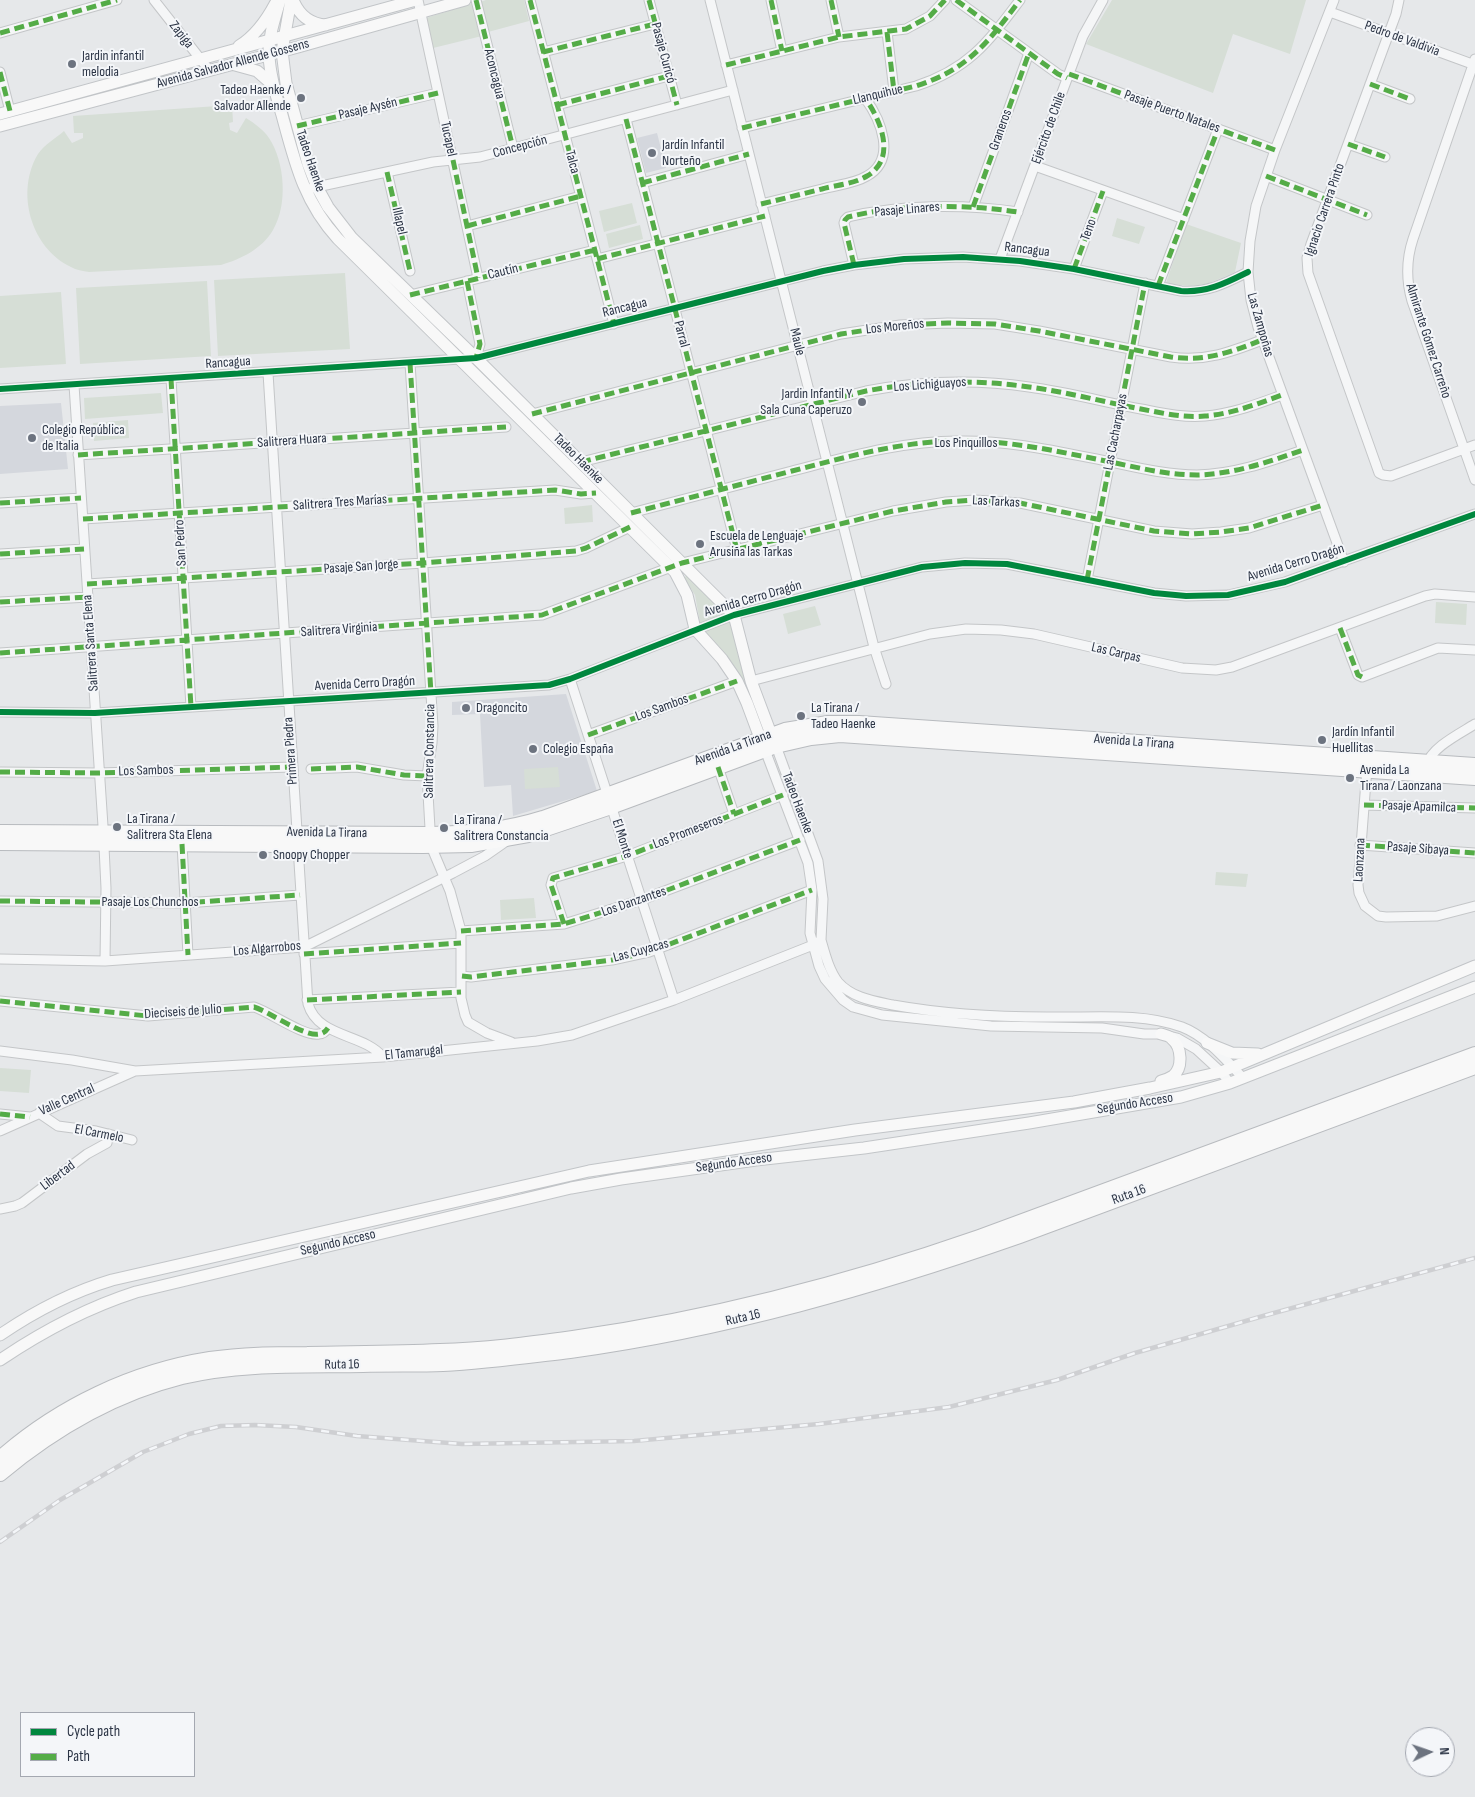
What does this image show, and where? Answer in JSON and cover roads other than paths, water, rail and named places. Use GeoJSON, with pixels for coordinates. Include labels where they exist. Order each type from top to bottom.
{"type":"FeatureCollection","features":[{"type":"Feature","properties":{"kind":"highway","name":"Avenida La Tirana"},"geometry":{"type":"LineString","coordinates":[[0,844],[103,839],[297,838],[431,840],[471,845],[508,840],[548,830],[609,801],[768,742],[854,736],[1367,764],[1427,769],[1473,779]]}},
{"type":"Feature","properties":{"kind":"highway","name":"Avenida La Tirana"},"geometry":{"type":"LineString","coordinates":[[431,840],[516,826],[609,801],[718,768],[768,742]]}},
{"type":"Feature","properties":{"kind":"highway","name":"Avenida La Tirana"},"geometry":{"type":"LineString","coordinates":[[1427,769],[1475,765]]}},
{"type":"Feature","properties":{"kind":"highway","name":"Avenida La Tirana"},"geometry":{"type":"LineString","coordinates":[[0,832],[182,844],[297,838]]}},
{"type":"Feature","properties":{"kind":"highway","name":"Ruta 16"},"geometry":{"type":"LineString","coordinates":[[0,1458],[34,1430],[87,1399],[146,1375],[187,1364],[216,1358],[258,1355],[444,1351],[571,1338],[688,1317],[833,1283],[979,1237],[1475,1054]]}},
{"type":"Feature","properties":{"kind":"highway","name":"Ruta 16"},"geometry":{"type":"LineString","coordinates":[[0,1474],[47,1438],[108,1403],[149,1387],[199,1374],[252,1367],[444,1364],[572,1350],[762,1314],[843,1293],[1011,1239],[1475,1067]]}},
{"type":"Feature","properties":{"kind":"main road"},"geometry":{"type":"LineString","coordinates":[[225,53],[255,33],[266,19],[276,0]]}},
{"type":"Feature","properties":{"kind":"main road","name":"Tadeo Haenke"},"geometry":{"type":"LineString","coordinates":[[280,0],[270,41],[269,55],[273,84],[296,166],[305,191],[317,212],[334,235],[670,567],[684,587],[695,629],[722,659],[737,681],[747,704],[768,742]]}},
{"type":"Feature","properties":{"kind":"main road"},"geometry":{"type":"LineString","coordinates":[[292,0],[305,17],[316,23],[328,25]]}},
{"type":"Feature","properties":{"kind":"main road","name":"Tadeo Haenke"},"geometry":{"type":"LineString","coordinates":[[292,0],[282,52],[286,83],[308,164],[317,187],[328,207],[342,228],[476,358],[734,615],[768,742]]}},
{"type":"Feature","properties":{"kind":"main road","name":"Avenida Salvador Allende Gossens"},"geometry":{"type":"LineString","coordinates":[[5,112],[417,0]]}},
{"type":"Feature","properties":{"kind":"main road","name":"Avenida Salvador Allende Gossens"},"geometry":{"type":"LineString","coordinates":[[0,126],[282,52],[466,0]]}},
{"type":"Feature","properties":{"kind":"main road"},"geometry":{"type":"LineString","coordinates":[[231,65],[244,66],[257,71],[273,84]]}},
{"type":"Feature","properties":{"kind":"main road","name":"Segundo Acceso"},"geometry":{"type":"LineString","coordinates":[[0,1335],[63,1298],[105,1282],[568,1175],[855,1130],[1058,1104],[1158,1086],[1221,1072],[1475,966]]}},
{"type":"Feature","properties":{"kind":"main road","name":"Segundo Acceso"},"geometry":{"type":"LineString","coordinates":[[0,1360],[69,1318],[105,1302],[136,1292],[571,1188],[756,1160],[864,1148],[1182,1097],[1230,1083],[1475,987]]}},
{"type":"Feature","properties":{"kind":"main road"},"geometry":{"type":"LineString","coordinates":[[1123,1092],[1172,1077],[1176,1072],[1180,1058],[1178,1047],[1172,1038],[1161,1034]]}},
{"type":"Feature","properties":{"kind":"main road"},"geometry":{"type":"LineString","coordinates":[[1207,1043],[1232,1053],[1267,1052]]}},
{"type":"Feature","properties":{"kind":"street"},"geometry":{"type":"LineString","coordinates":[[0,33],[117,0]]}},
{"type":"Feature","properties":{"kind":"street","name":"Zapiga"},"geometry":{"type":"LineString","coordinates":[[154,0],[208,70]]}},
{"type":"Feature","properties":{"kind":"street","name":"Tucapel"},"geometry":{"type":"LineString","coordinates":[[417,0],[478,278]]}},
{"type":"Feature","properties":{"kind":"street","name":"Aconcagua"},"geometry":{"type":"LineString","coordinates":[[476,0],[512,148]]}},
{"type":"Feature","properties":{"kind":"street","name":"Talca"},"geometry":{"type":"LineString","coordinates":[[530,0],[614,324]]}},
{"type":"Feature","properties":{"kind":"street","name":"Pasaje Curicó"},"geometry":{"type":"LineString","coordinates":[[648,0],[677,105]]}},
{"type":"Feature","properties":{"kind":"street","name":"Maule"},"geometry":{"type":"LineString","coordinates":[[710,0],[874,648],[886,684]]}},
{"type":"Feature","properties":{"kind":"street"},"geometry":{"type":"LineString","coordinates":[[770,0],[782,51]]}},
{"type":"Feature","properties":{"kind":"street"},"geometry":{"type":"LineString","coordinates":[[831,0],[839,37]]}},
{"type":"Feature","properties":{"kind":"street"},"geometry":{"type":"LineString","coordinates":[[726,65],[839,37],[906,29],[923,21],[937,10],[945,0]]}},
{"type":"Feature","properties":{"kind":"street","name":"Pasaje Puerto Natales"},"geometry":{"type":"LineString","coordinates":[[956,0],[1058,74],[1275,150]]}},
{"type":"Feature","properties":{"kind":"street","name":"Llanquihue"},"geometry":{"type":"LineString","coordinates":[[742,128],[929,82],[954,70],[978,52],[998,30],[1020,0]]}},
{"type":"Feature","properties":{"kind":"street","name":"Ejército de Chile"},"geometry":{"type":"LineString","coordinates":[[1000,259],[1068,76],[1088,26],[1103,0]]}},
{"type":"Feature","properties":{"kind":"street","name":"Las Zampoñas"},"geometry":{"type":"LineString","coordinates":[[1334,0],[1266,176],[1252,223],[1248,272],[1252,307],[1262,340],[1344,562]]}},
{"type":"Feature","properties":{"kind":"street","name":"Ignacio Carrera Pinto"},"geometry":{"type":"LineString","coordinates":[[1399,0],[1309,251],[1308,273],[1377,469],[1382,475],[1390,476],[1464,449]]}},
{"type":"Feature","properties":{"kind":"street","name":"Pedro de Valdivia"},"geometry":{"type":"LineString","coordinates":[[1330,12],[1474,63]]}},
{"type":"Feature","properties":{"kind":"street"},"geometry":{"type":"LineString","coordinates":[[543,52],[655,24]]}},
{"type":"Feature","properties":{"kind":"street"},"geometry":{"type":"LineString","coordinates":[[888,32],[894,91]]}},
{"type":"Feature","properties":{"kind":"street","name":"Graneros"},"geometry":{"type":"LineString","coordinates":[[973,207],[1029,53]]}},
{"type":"Feature","properties":{"kind":"street","name":"Almirante Gómez Carreño"},"geometry":{"type":"LineString","coordinates":[[1474,63],[1410,248],[1407,267],[1412,301],[1475,480]]}},
{"type":"Feature","properties":{"kind":"street"},"geometry":{"type":"LineString","coordinates":[[0,72],[5,112]]}},
{"type":"Feature","properties":{"kind":"street"},"geometry":{"type":"LineString","coordinates":[[557,105],[669,76]]}},
{"type":"Feature","properties":{"kind":"street"},"geometry":{"type":"LineString","coordinates":[[1370,84],[1410,99]]}},
{"type":"Feature","properties":{"kind":"street","name":"Concepción"},"geometry":{"type":"LineString","coordinates":[[305,191],[433,162],[480,157],[733,90]]}},
{"type":"Feature","properties":{"kind":"street","name":"Pasaje Aysén"},"geometry":{"type":"LineString","coordinates":[[297,126],[438,93]]}},
{"type":"Feature","properties":{"kind":"street"},"geometry":{"type":"LineString","coordinates":[[762,204],[859,180],[874,171],[881,161],[884,144],[878,119],[866,98]]}},
{"type":"Feature","properties":{"kind":"street","name":"Parral"},"geometry":{"type":"LineString","coordinates":[[626,119],[737,550]]}},
{"type":"Feature","properties":{"kind":"street"},"geometry":{"type":"LineString","coordinates":[[1158,286],[1218,129]]}},
{"type":"Feature","properties":{"kind":"street"},"geometry":{"type":"LineString","coordinates":[[1348,144],[1385,157]]}},
{"type":"Feature","properties":{"kind":"street"},"geometry":{"type":"LineString","coordinates":[[642,183],[749,154]]}},
{"type":"Feature","properties":{"kind":"street"},"geometry":{"type":"LineString","coordinates":[[1035,166],[1184,219]]}},
{"type":"Feature","properties":{"kind":"street","name":"Illapel"},"geometry":{"type":"LineString","coordinates":[[387,172],[410,271]]}},
{"type":"Feature","properties":{"kind":"street"},"geometry":{"type":"LineString","coordinates":[[1266,176],[1368,214]]}},
{"type":"Feature","properties":{"kind":"street","name":"Teno"},"geometry":{"type":"LineString","coordinates":[[1074,269],[1103,191]]}},
{"type":"Feature","properties":{"kind":"street"},"geometry":{"type":"LineString","coordinates":[[467,226],[581,196]]}},
{"type":"Feature","properties":{"kind":"street","name":"Pasaje Linares"},"geometry":{"type":"LineString","coordinates":[[854,265],[844,223],[848,217],[910,209],[973,207],[1018,212]]}},
{"type":"Feature","properties":{"kind":"street","name":"Cautín"},"geometry":{"type":"LineString","coordinates":[[410,295],[478,278],[658,243],[765,216]]}},
{"type":"Feature","properties":{"kind":"street","name":"Rancagua"},"geometry":{"type":"LineString","coordinates":[[0,390],[410,364],[476,358],[854,265],[924,258],[1000,259],[1074,269],[1188,291],[1207,290],[1220,286],[1248,272]]}},
{"type":"Feature","properties":{"kind":"street"},"geometry":{"type":"LineString","coordinates":[[467,281],[480,344],[476,358]]}},
{"type":"Feature","properties":{"kind":"street","name":"Las Cacharpayas"},"geometry":{"type":"LineString","coordinates":[[1087,580],[1146,283]]}},
{"type":"Feature","properties":{"kind":"street","name":"Los Moreños"},"geometry":{"type":"LineString","coordinates":[[532,414],[841,334],[880,327],[924,323],[964,323],[1017,327],[1181,359],[1200,359],[1218,356],[1262,340]]}},
{"type":"Feature","properties":{"kind":"street","name":"Salitrera Constancia"},"geometry":{"type":"LineString","coordinates":[[410,364],[433,735],[427,776],[431,840],[450,891],[461,931],[461,992],[464,1015],[468,1022],[487,1033],[513,1043]]}},
{"type":"Feature","properties":{"kind":"street","name":"Primera Piedra"},"geometry":{"type":"LineString","coordinates":[[268,372],[307,1000],[311,1013],[328,1028],[369,1045],[383,1057]]}},
{"type":"Feature","properties":{"kind":"street","name":"San Pedro"},"geometry":{"type":"LineString","coordinates":[[171,379],[191,707]]}},
{"type":"Feature","properties":{"kind":"street","name":"Los Lichiguayos"},"geometry":{"type":"LineString","coordinates":[[581,462],[889,387],[922,383],[964,381],[1030,387],[1171,415],[1203,417],[1236,411],[1282,395]]}},
{"type":"Feature","properties":{"kind":"street","name":"Salitrera Santa Elena"},"geometry":{"type":"LineString","coordinates":[[74,385],[103,839],[106,902],[105,961]]}},
{"type":"Feature","properties":{"kind":"street","name":"Salitrera Huara"},"geometry":{"type":"LineString","coordinates":[[78,455],[506,427]]}},
{"type":"Feature","properties":{"kind":"street","name":"Los Pinquillos"},"geometry":{"type":"LineString","coordinates":[[631,513],[888,448],[957,440],[1024,445],[1170,474],[1208,474],[1250,468],[1303,450]]}},
{"type":"Feature","properties":{"kind":"street"},"geometry":{"type":"LineString","coordinates":[[1464,449],[1475,445]]}},
{"type":"Feature","properties":{"kind":"street","name":"Salitrera Tres Marías"},"geometry":{"type":"LineString","coordinates":[[82,519],[556,490],[581,494],[596,493]]}},
{"type":"Feature","properties":{"kind":"street"},"geometry":{"type":"LineString","coordinates":[[0,503],[81,498]]}},
{"type":"Feature","properties":{"kind":"street","name":"Las Tarkas"},"geometry":{"type":"LineString","coordinates":[[670,567],[843,523],[911,507],[946,502],[974,500],[1020,503],[1164,532],[1206,534],[1263,524],[1323,505]]}},
{"type":"Feature","properties":{"kind":"street","name":"Avenida Cerro Dragón"},"geometry":{"type":"LineString","coordinates":[[0,712],[95,714],[544,686],[570,679],[734,615],[922,567],[951,564],[980,562],[1019,566],[1162,594],[1186,596],[1222,595],[1271,586],[1344,562],[1475,514]]}},
{"type":"Feature","properties":{"kind":"street","name":"Pasaje San Jorge"},"geometry":{"type":"LineString","coordinates":[[87,584],[423,563],[576,551],[630,527]]}},
{"type":"Feature","properties":{"kind":"street"},"geometry":{"type":"LineString","coordinates":[[0,554],[84,549]]}},
{"type":"Feature","properties":{"kind":"street","name":"Salitrera Virginia"},"geometry":{"type":"LineString","coordinates":[[0,653],[542,616],[670,567]]}},
{"type":"Feature","properties":{"kind":"street","name":"Las Carpas"},"geometry":{"type":"LineString","coordinates":[[751,681],[949,630],[984,629],[1034,634],[1164,665],[1197,670],[1216,670],[1243,664],[1430,595],[1475,597]]}},
{"type":"Feature","properties":{"kind":"street"},"geometry":{"type":"LineString","coordinates":[[0,602],[88,597]]}},
{"type":"Feature","properties":{"kind":"street"},"geometry":{"type":"LineString","coordinates":[[1340,628],[1358,675],[1362,678],[1438,648],[1475,647]]}},
{"type":"Feature","properties":{"kind":"street","name":"El Monte"},"geometry":{"type":"LineString","coordinates":[[570,679],[674,1000]]}},
{"type":"Feature","properties":{"kind":"street","name":"Los Sambos"},"geometry":{"type":"LineString","coordinates":[[588,735],[737,681]]}},
{"type":"Feature","properties":{"kind":"street"},"geometry":{"type":"LineString","coordinates":[[1427,769],[1435,751],[1475,724]]}},
{"type":"Feature","properties":{"kind":"street","name":"Tadeo Haenke"},"geometry":{"type":"LineString","coordinates":[[768,742],[783,796],[808,863],[812,890],[810,933],[813,945],[822,972],[837,994],[853,1007],[882,1015],[992,1026],[1102,1028],[1144,1034],[1161,1034],[1188,1044],[1221,1072],[1230,1083]]}},
{"type":"Feature","properties":{"kind":"street","name":"Tadeo Haenke"},"geometry":{"type":"LineString","coordinates":[[768,742],[818,861],[823,899],[821,940]]}},
{"type":"Feature","properties":{"kind":"street","name":"Laonzana"},"geometry":{"type":"LineString","coordinates":[[1367,764],[1358,876],[1359,893],[1365,906],[1378,916],[1386,917],[1427,917],[1475,906]]}},
{"type":"Feature","properties":{"kind":"street","name":"Los Sambos"},"geometry":{"type":"LineString","coordinates":[[0,772],[99,773],[292,767]]}},
{"type":"Feature","properties":{"kind":"street"},"geometry":{"type":"LineString","coordinates":[[312,770],[357,767],[404,775],[427,776]]}},
{"type":"Feature","properties":{"kind":"street"},"geometry":{"type":"LineString","coordinates":[[718,768],[734,814]]}},
{"type":"Feature","properties":{"kind":"street","name":"Los Promeseros"},"geometry":{"type":"LineString","coordinates":[[564,924],[551,885],[553,878],[627,856],[783,796]]}},
{"type":"Feature","properties":{"kind":"street","name":"Pasaje Apamilca"},"geometry":{"type":"LineString","coordinates":[[1364,805],[1475,808]]}},
{"type":"Feature","properties":{"kind":"street","name":"Los Algarrobos"},"geometry":{"type":"LineString","coordinates":[[0,959],[105,961],[304,950],[485,856],[508,840]]}},
{"type":"Feature","properties":{"kind":"street","name":"Los Danzantes"},"geometry":{"type":"LineString","coordinates":[[461,931],[564,924],[642,900],[800,840]]}},
{"type":"Feature","properties":{"kind":"street"},"geometry":{"type":"LineString","coordinates":[[182,844],[188,955]]}},
{"type":"Feature","properties":{"kind":"street","name":"Pasaje Sibaya"},"geometry":{"type":"LineString","coordinates":[[1360,845],[1475,853]]}},
{"type":"Feature","properties":{"kind":"street","name":"Las Cuyacas"},"geometry":{"type":"LineString","coordinates":[[462,976],[471,977],[612,960],[657,949],[812,890]]}},
{"type":"Feature","properties":{"kind":"street","name":"Pasaje Los Chunchos"},"geometry":{"type":"LineString","coordinates":[[0,901],[185,903],[300,895]]}},
{"type":"Feature","properties":{"kind":"street"},"geometry":{"type":"LineString","coordinates":[[813,945],[821,940],[826,956],[838,981],[857,996],[927,1010],[1046,1017],[1146,1019],[1185,1028],[1207,1043],[1243,1078]]}},
{"type":"Feature","properties":{"kind":"street"},"geometry":{"type":"LineString","coordinates":[[304,950],[461,943]]}},
{"type":"Feature","properties":{"kind":"street","name":"El Tamarugal"},"geometry":{"type":"LineString","coordinates":[[0,1051],[72,1060],[135,1071],[383,1057],[537,1041],[572,1035],[674,1000],[813,945]]}},
{"type":"Feature","properties":{"kind":"street"},"geometry":{"type":"LineString","coordinates":[[307,1000],[461,992]]}},
{"type":"Feature","properties":{"kind":"street","name":"Dieciseis de Julio"},"geometry":{"type":"LineString","coordinates":[[0,1001],[148,1016],[254,1007],[314,1034],[322,1033],[328,1028]]}},
{"type":"Feature","properties":{"kind":"street","name":"Valle Central"},"geometry":{"type":"LineString","coordinates":[[0,1131],[135,1071]]}},
{"type":"Feature","properties":{"kind":"street","name":"El Carmelo"},"geometry":{"type":"LineString","coordinates":[[39,1113],[58,1126],[109,1134],[132,1140]]}},
{"type":"Feature","properties":{"kind":"street"},"geometry":{"type":"LineString","coordinates":[[0,1114],[30,1117]]}},
{"type":"Feature","properties":{"kind":"street","name":"Libertad"},"geometry":{"type":"LineString","coordinates":[[0,1208],[22,1203],[87,1154],[106,1143],[109,1134]]}},
{"type":"Feature","properties":{"kind":"railway"},"geometry":{"type":"LineString","coordinates":[[0,1542],[60,1500],[143,1452],[189,1434],[221,1426],[296,1427],[357,1436],[462,1444],[634,1441],[819,1424],[949,1407],[1057,1380],[1135,1353],[1475,1258]]}},
{"type":"Feature","properties":{"kind":"place","name":"Jardin infantil melodia"},"geometry":{"type":"Point","coordinates":[72,64]}},
{"type":"Feature","properties":{"kind":"place","name":"Tadeo Haenke / Salvador Allende"},"geometry":{"type":"Point","coordinates":[301,98]}},
{"type":"Feature","properties":{"kind":"place","name":"Jardín Infantil Norteño"},"geometry":{"type":"Point","coordinates":[652,153]}},
{"type":"Feature","properties":{"kind":"place","name":"Jardin Infantil Y Sala Cuna Caperuzo"},"geometry":{"type":"Point","coordinates":[862,402]}},
{"type":"Feature","properties":{"kind":"place","name":"Colegio República de Italia"},"geometry":{"type":"Point","coordinates":[32,438]}},
{"type":"Feature","properties":{"kind":"place","name":"Escuela de Lenguaje Arusiña las Tarkas"},"geometry":{"type":"Point","coordinates":[700,544]}},
{"type":"Feature","properties":{"kind":"place","name":"Dragoncito"},"geometry":{"type":"Point","coordinates":[466,708]}},
{"type":"Feature","properties":{"kind":"place","name":"La Tirana / Tadeo Haenke"},"geometry":{"type":"Point","coordinates":[801,716]}},
{"type":"Feature","properties":{"kind":"place","name":"Jardín Infantil Huellitas"},"geometry":{"type":"Point","coordinates":[1322,740]}},
{"type":"Feature","properties":{"kind":"place","name":"Colegio España"},"geometry":{"type":"Point","coordinates":[533,749]}},
{"type":"Feature","properties":{"kind":"place","name":"Avenida La Tirana / Laonzana"},"geometry":{"type":"Point","coordinates":[1350,778]}},
{"type":"Feature","properties":{"kind":"place","name":"La Tirana / Salitrera Sta Elena"},"geometry":{"type":"Point","coordinates":[117,827]}},
{"type":"Feature","properties":{"kind":"place","name":"La Tirana / Salitrera Constancia"},"geometry":{"type":"Point","coordinates":[444,828]}},
{"type":"Feature","properties":{"kind":"place","name":"Snoopy Chopper"},"geometry":{"type":"Point","coordinates":[263,855]}}]}
